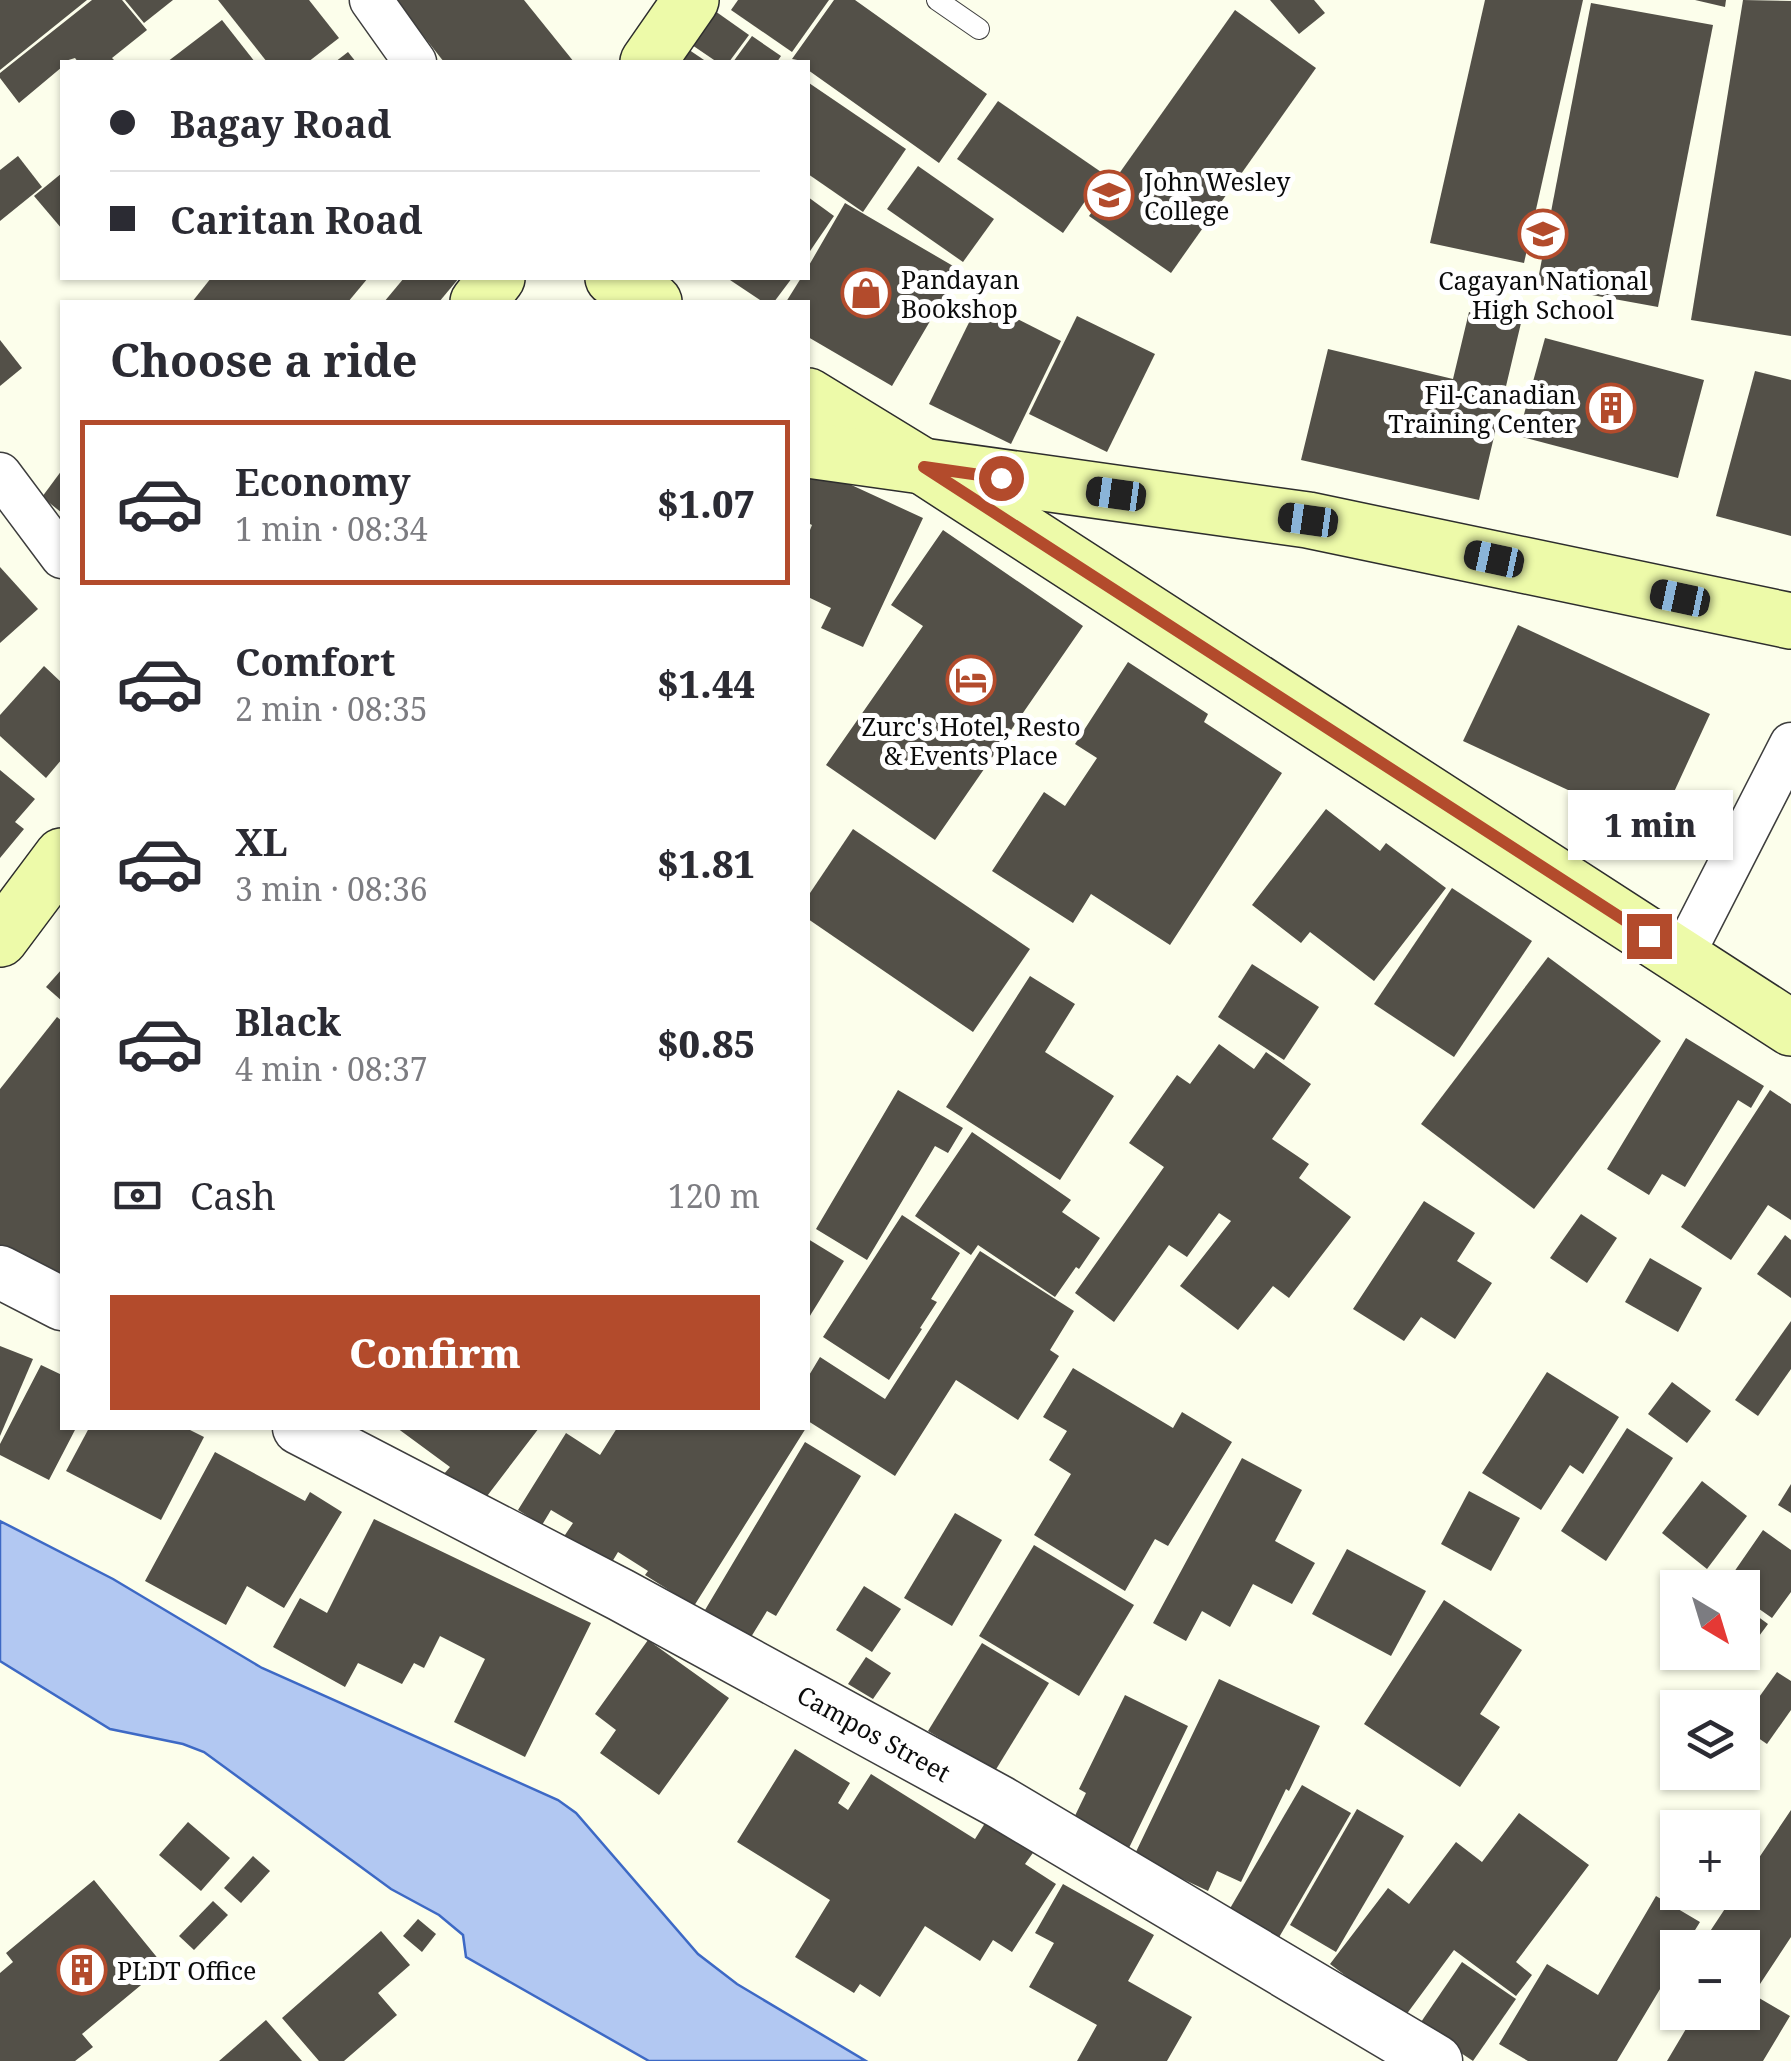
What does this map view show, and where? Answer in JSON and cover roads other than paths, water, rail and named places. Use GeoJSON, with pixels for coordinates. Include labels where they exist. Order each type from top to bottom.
{"type":"FeatureCollection","features":[{"type":"Feature","properties":{"kind":"main road"},"geometry":{"type":"LineString","coordinates":[[649,60],[691,0]]}},
{"type":"Feature","properties":{"kind":"main road"},"geometry":{"type":"LineString","coordinates":[[480,300],[495,280]]}},
{"type":"Feature","properties":{"kind":"main road"},"geometry":{"type":"LineString","coordinates":[[617,280],[651,300]]}},
{"type":"Feature","properties":{"kind":"main road"},"geometry":{"type":"LineString","coordinates":[[810,397],[1791,1028]]}},
{"type":"Feature","properties":{"kind":"main road"},"geometry":{"type":"LineString","coordinates":[[810,450],[1308,520],[1791,621]]}},
{"type":"Feature","properties":{"kind":"main road"},"geometry":{"type":"LineString","coordinates":[[0,939],[60,859]]}},
{"type":"Feature","properties":{"kind":"street"},"geometry":{"type":"LineString","coordinates":[[370,0],[414,60]]}},
{"type":"Feature","properties":{"kind":"street"},"geometry":{"type":"LineString","coordinates":[[0,474],[60,554]]}},
{"type":"Feature","properties":{"kind":"street"},"geometry":{"type":"LineString","coordinates":[[1682,957],[1791,744]]}},
{"type":"Feature","properties":{"kind":"street"},"geometry":{"type":"LineString","coordinates":[[0,1272],[60,1303]]}},
{"type":"Feature","properties":{"kind":"street","name":"Campos Street"},"geometry":{"type":"LineString","coordinates":[[303,1430],[621,1595],[982,1792],[1436,2061]]}},
{"type":"Feature","properties":{"kind":"lane"},"geometry":{"type":"LineString","coordinates":[[937,0],[979,30]]}},
{"type":"Feature","properties":{"kind":"water"},"geometry":{"type":"Polygon","coordinates":[[[0,1521],[113,1579],[262,1668],[558,1800],[576,1813],[698,1954],[737,1984],[866,2061],[649,2061],[466,1957],[463,1935],[439,1915],[391,1889],[204,1752],[110,1729],[0,1661],[0,1521]]]}},
{"type":"Feature","properties":{"kind":"place","name":"John Wesley College"},"geometry":{"type":"Point","coordinates":[1109,195]}},
{"type":"Feature","properties":{"kind":"place","name":"Cagayan National High School"},"geometry":{"type":"Point","coordinates":[1543,234]}},
{"type":"Feature","properties":{"kind":"place","name":"Pandayan Bookshop"},"geometry":{"type":"Point","coordinates":[866,293]}},
{"type":"Feature","properties":{"kind":"place","name":"Fil-Canadian Training Center"},"geometry":{"type":"Point","coordinates":[1611,408]}},
{"type":"Feature","properties":{"kind":"place","name":"Zurc's Hotel, Resto & Events Place"},"geometry":{"type":"Point","coordinates":[971,680]}},
{"type":"Feature","properties":{"kind":"place","name":"PLDT Office"},"geometry":{"type":"Point","coordinates":[82,1970]}}]}
